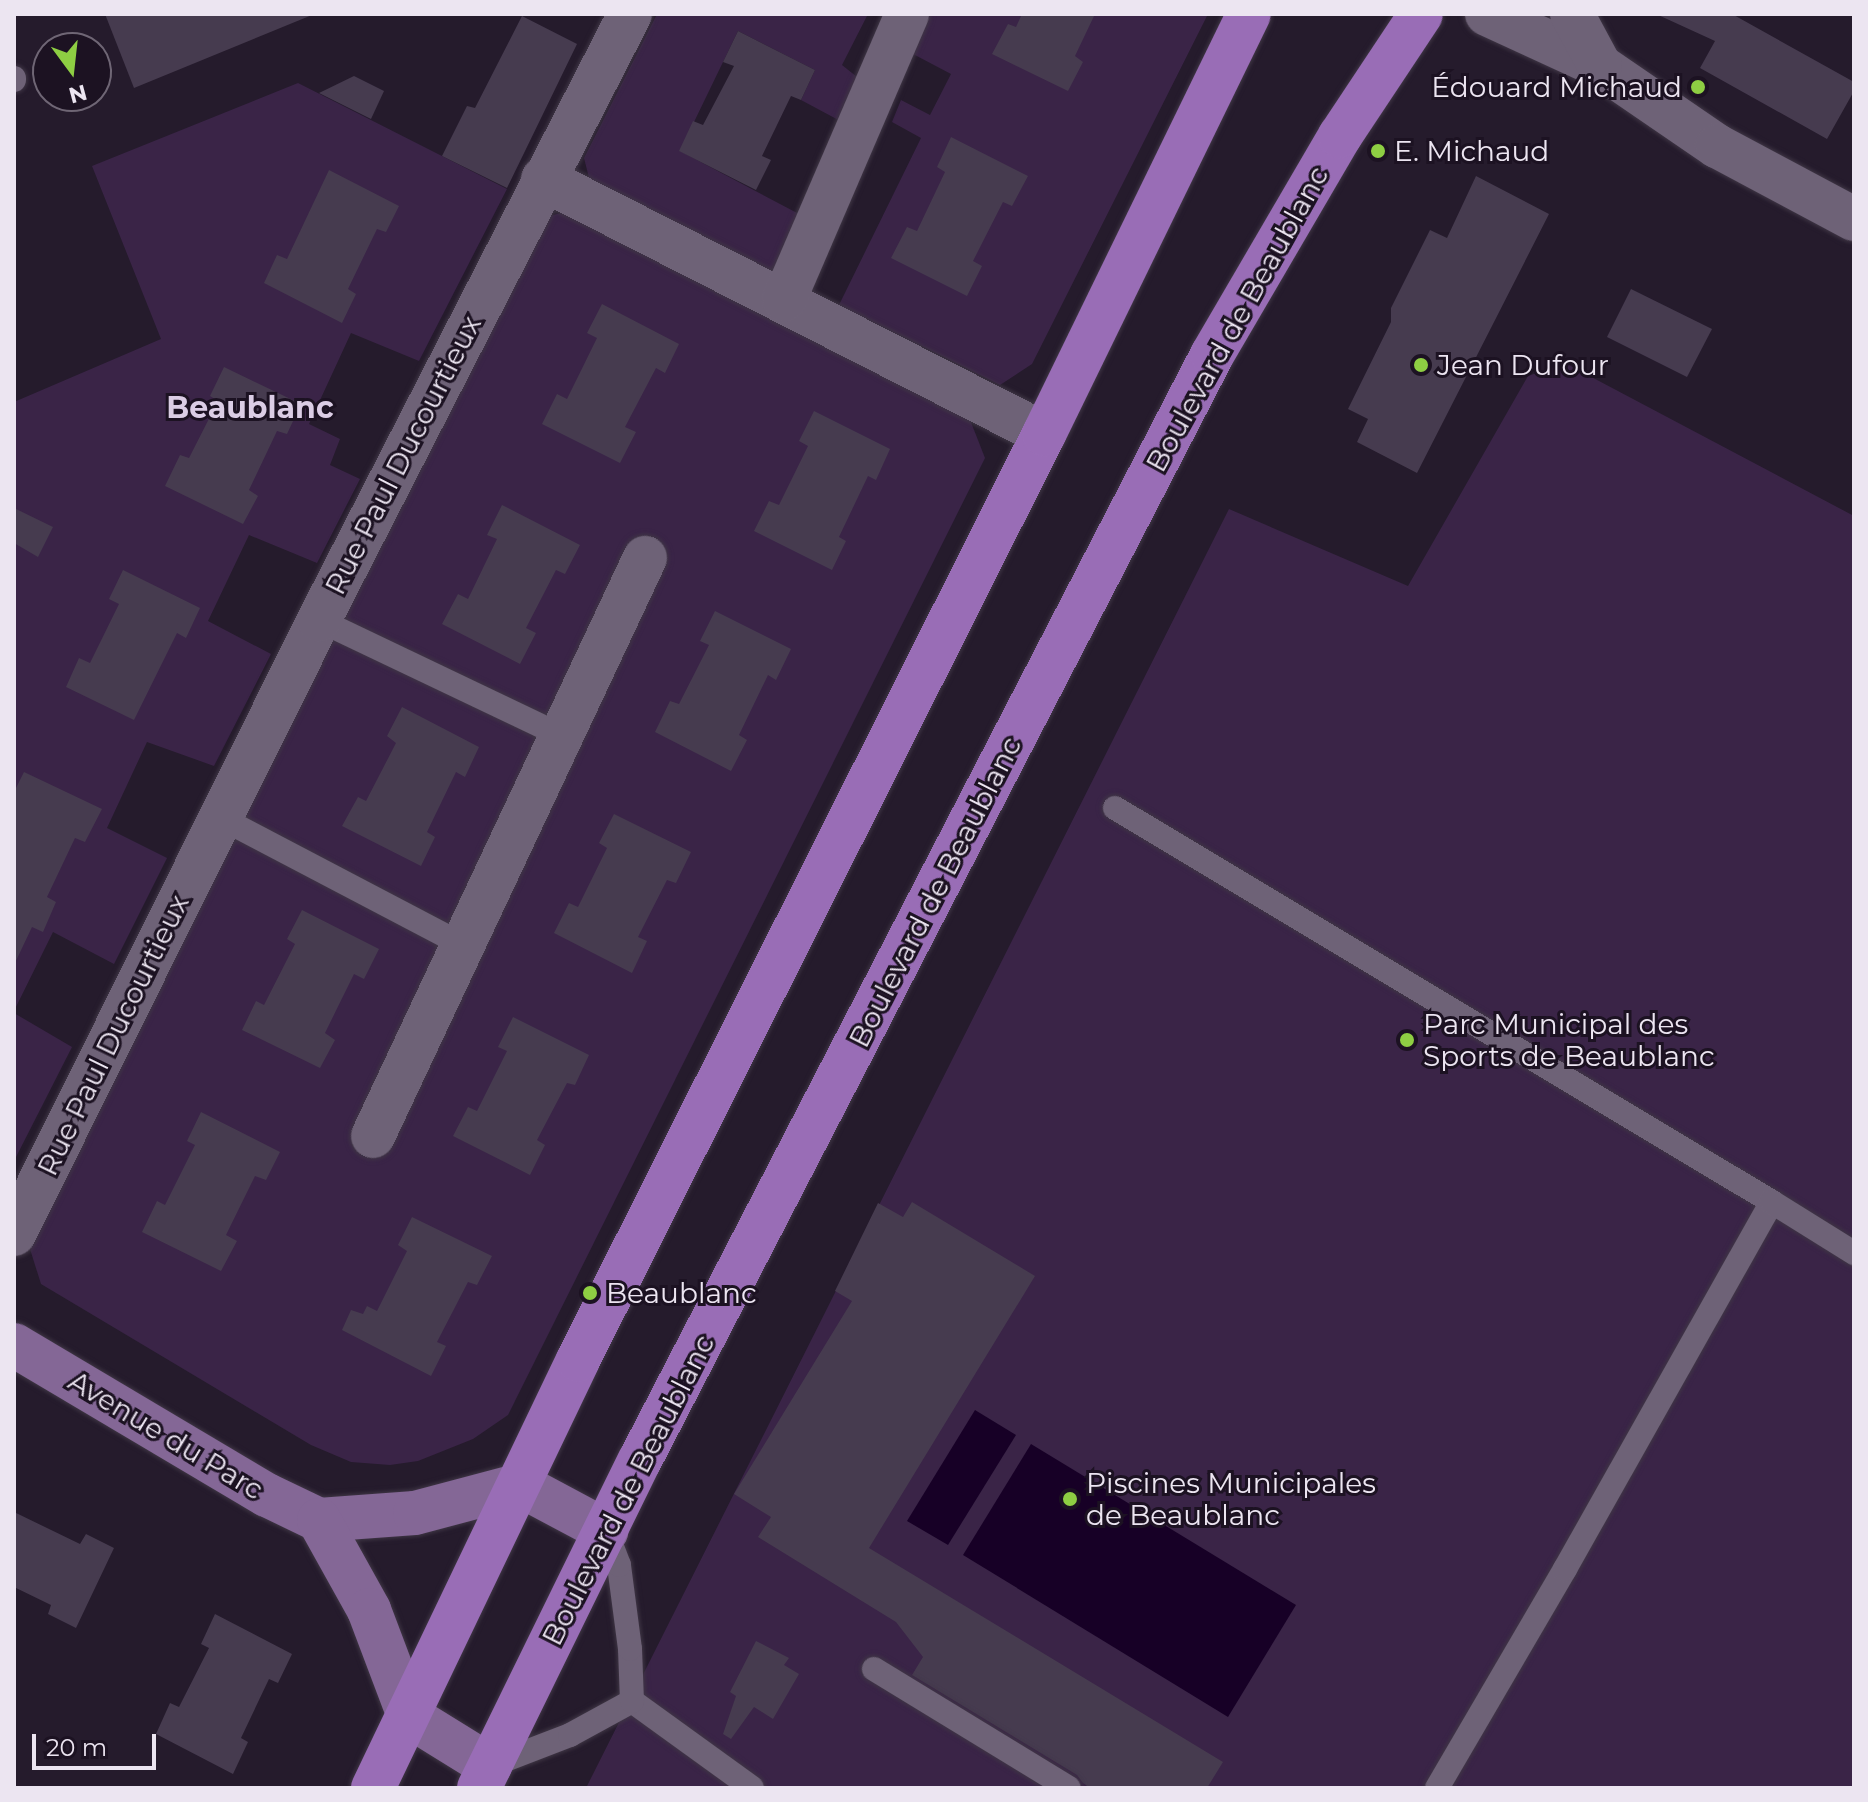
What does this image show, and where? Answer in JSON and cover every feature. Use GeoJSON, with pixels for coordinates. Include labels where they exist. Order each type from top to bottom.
{"type":"FeatureCollection","features":[{"type":"Feature","properties":{"kind":"main road"},"geometry":{"type":"LineString","coordinates":[[373,1788],[578,1360],[1044,434],[1249,14]]}},
{"type":"Feature","properties":{"kind":"main road","name":"Boulevard de Beaublanc"},"geometry":{"type":"LineString","coordinates":[[485,1777],[606,1531],[1212,355],[1340,136],[1421,14]]}},
{"type":"Feature","properties":{"kind":"main road","name":"Avenue du Parc"},"geometry":{"type":"LineString","coordinates":[[14,1345],[267,1495],[319,1520],[415,1513],[520,1485]]}},
{"type":"Feature","properties":{"kind":"main road"},"geometry":{"type":"LineString","coordinates":[[520,1485],[606,1531]]}},
{"type":"Feature","properties":{"kind":"main road"},"geometry":{"type":"LineString","coordinates":[[319,1520],[369,1610],[409,1716],[485,1777]]}},
{"type":"Feature","properties":{"kind":"street","name":"Rue Paul Ducourtieux"},"geometry":{"type":"LineString","coordinates":[[14,1234],[319,620],[630,14]]}},
{"type":"Feature","properties":{"kind":"street"},"geometry":{"type":"LineString","coordinates":[[784,300],[907,14]]}},
{"type":"Feature","properties":{"kind":"street"},"geometry":{"type":"LineString","coordinates":[[1487,14],[1600,66],[1717,146],[1854,219]]}},
{"type":"Feature","properties":{"kind":"street"},"geometry":{"type":"LineString","coordinates":[[1572,14],[1600,66]]}},
{"type":"Feature","properties":{"kind":"street"},"geometry":{"type":"LineString","coordinates":[[543,179],[1044,434]]}},
{"type":"Feature","properties":{"kind":"street"},"geometry":{"type":"LineString","coordinates":[[373,1136],[645,558]]}},
{"type":"Feature","properties":{"kind":"lane"},"geometry":{"type":"LineString","coordinates":[[319,620],[562,736]]}},
{"type":"Feature","properties":{"kind":"lane"},"geometry":{"type":"LineString","coordinates":[[1115,808],[1854,1253]]}},
{"type":"Feature","properties":{"kind":"lane"},"geometry":{"type":"LineString","coordinates":[[221,818],[463,945]]}},
{"type":"Feature","properties":{"kind":"lane"},"geometry":{"type":"LineString","coordinates":[[1437,1788],[1573,1555],[1772,1202]]}},
{"type":"Feature","properties":{"kind":"lane"},"geometry":{"type":"LineString","coordinates":[[606,1531],[619,1565],[630,1649],[632,1701]]}},
{"type":"Feature","properties":{"kind":"lane"},"geometry":{"type":"LineString","coordinates":[[874,1669],[1069,1788]]}},
{"type":"Feature","properties":{"kind":"lane"},"geometry":{"type":"LineString","coordinates":[[485,1777],[632,1701]]}},
{"type":"Feature","properties":{"kind":"lane"},"geometry":{"type":"LineString","coordinates":[[632,1701],[752,1788]]}},
{"type":"Feature","properties":{"kind":"shaded area"},"geometry":{"type":"Polygon","coordinates":[[[657,14],[868,14],[842,65],[862,81],[844,123],[801,100],[815,70],[738,31],[680,151],[799,214],[773,272],[589,178],[584,158],[657,14]]]}},
{"type":"Feature","properties":{"kind":"shaded area"},"geometry":{"type":"Polygon","coordinates":[[[907,14],[1208,14],[1032,364],[1000,385],[839,305],[921,138],[892,122],[901,100],[930,115],[951,74],[894,44],[907,14]]]}},
{"type":"Feature","properties":{"kind":"shaded area"},"geometry":{"type":"Polygon","coordinates":[[[298,83],[507,189],[419,361],[351,333],[309,424],[340,439],[330,465],[360,479],[317,563],[249,535],[208,621],[271,654],[214,766],[147,742],[107,828],[167,858],[114,964],[53,932],[14,1011],[14,402],[161,339],[92,166],[298,83]]]}},
{"type":"Feature","properties":{"kind":"shaded area"},"geometry":{"type":"Polygon","coordinates":[[[561,213],[967,412],[985,458],[508,1415],[473,1439],[418,1461],[390,1465],[351,1462],[311,1445],[41,1284],[30,1249],[541,218],[561,213]]]}},
{"type":"Feature","properties":{"kind":"shaded area","name":"Parc Municipal des Sports de Beaublanc"},"geometry":{"type":"Polygon","coordinates":[[[1565,363],[1854,516],[1854,1788],[586,1788],[1229,509],[1408,586],[1528,376],[1565,363]]]}},
{"type":"Feature","properties":{"kind":"shaded area"},"geometry":{"type":"Polygon","coordinates":[[[14,1013],[72,1047],[14,1161],[14,1013]]]}},
{"type":"Feature","properties":{"kind":"shaded area"},"geometry":{"type":"Polygon","coordinates":[[[975,1410],[1016,1435],[948,1545],[907,1521],[975,1410]]]}},
{"type":"Feature","properties":{"kind":"shaded area"},"geometry":{"type":"Polygon","coordinates":[[[1031,1444],[1296,1605],[1228,1717],[963,1555],[1031,1444]]]}},
{"type":"Feature","properties":{"kind":"building"},"geometry":{"type":"Polygon","coordinates":[[[105,14],[312,14],[312,15],[134,88],[105,14]]]}},
{"type":"Feature","properties":{"kind":"building"},"geometry":{"type":"Polygon","coordinates":[[[1022,14],[1095,14],[1075,56],[1083,62],[1068,91],[992,54],[1008,24],[1016,27],[1022,14]]]}},
{"type":"Feature","properties":{"kind":"building"},"geometry":{"type":"Polygon","coordinates":[[[1656,14],[1732,14],[1854,82],[1854,91],[1827,139],[1700,68],[1715,41],[1656,14]]]}},
{"type":"Feature","properties":{"kind":"building"},"geometry":{"type":"Polygon","coordinates":[[[522,16],[577,44],[507,188],[442,156],[467,106],[475,108],[522,16]]]}},
{"type":"Feature","properties":{"kind":"building"},"geometry":{"type":"Polygon","coordinates":[[[738,31],[815,70],[801,100],[791,96],[762,156],[771,160],[756,190],[679,151],[693,121],[703,125],[734,66],[723,62],[738,31]]]}},
{"type":"Feature","properties":{"kind":"building"},"geometry":{"type":"Polygon","coordinates":[[[354,76],[384,91],[371,119],[319,93],[354,76]]]}},
{"type":"Feature","properties":{"kind":"building"},"geometry":{"type":"Polygon","coordinates":[[[951,137],[1028,176],[1012,206],[1003,202],[973,261],[982,266],[967,296],[891,258],[907,227],[917,231],[945,172],[937,167],[951,137]]]}},
{"type":"Feature","properties":{"kind":"building"},"geometry":{"type":"Polygon","coordinates":[[[329,170],[399,206],[386,232],[377,229],[348,289],[356,294],[342,323],[264,283],[277,255],[287,259],[329,170]]]}},
{"type":"Feature","properties":{"kind":"building","name":"Jean Dufour"},"geometry":{"type":"Polygon","coordinates":[[[1476,176],[1549,214],[1417,473],[1357,442],[1368,419],[1348,409],[1391,322],[1391,308],[1430,230],[1447,238],[1476,176]]]}},
{"type":"Feature","properties":{"kind":"building"},"geometry":{"type":"Polygon","coordinates":[[[1631,289],[1712,329],[1687,377],[1607,337],[1631,289]]]}},
{"type":"Feature","properties":{"kind":"building"},"geometry":{"type":"Polygon","coordinates":[[[602,304],[679,344],[665,373],[656,368],[625,427],[636,432],[620,463],[542,424],[557,394],[567,399],[597,338],[587,333],[602,304]]]}},
{"type":"Feature","properties":{"kind":"building"},"geometry":{"type":"Polygon","coordinates":[[[224,367],[301,404],[287,434],[277,431],[249,490],[258,496],[243,524],[165,486],[180,455],[189,458],[218,401],[210,396],[224,367]]]}},
{"type":"Feature","properties":{"kind":"building"},"geometry":{"type":"Polygon","coordinates":[[[814,411],[890,449],[876,480],[868,476],[839,537],[846,541],[832,570],[754,531],[769,501],[779,505],[808,446],[799,441],[814,411]]]}},
{"type":"Feature","properties":{"kind":"building"},"geometry":{"type":"Polygon","coordinates":[[[502,505],[580,545],[565,574],[556,570],[526,628],[536,633],[520,664],[442,624],[458,594],[468,599],[497,539],[487,535],[502,505]]]}},
{"type":"Feature","properties":{"kind":"building"},"geometry":{"type":"Polygon","coordinates":[[[14,508],[53,527],[38,557],[14,543],[14,508]]]}},
{"type":"Feature","properties":{"kind":"building"},"geometry":{"type":"Polygon","coordinates":[[[123,570],[200,608],[186,638],[177,633],[134,720],[66,687],[79,658],[90,663],[119,604],[109,599],[123,570]]]}},
{"type":"Feature","properties":{"kind":"building"},"geometry":{"type":"Polygon","coordinates":[[[715,611],[791,649],[776,680],[768,675],[739,735],[747,740],[731,771],[655,732],[670,701],[679,704],[709,645],[700,641],[715,611]]]}},
{"type":"Feature","properties":{"kind":"building"},"geometry":{"type":"Polygon","coordinates":[[[402,707],[479,747],[465,777],[456,772],[427,832],[435,837],[421,866],[342,826],[358,797],[366,801],[396,743],[387,736],[402,707]]]}},
{"type":"Feature","properties":{"kind":"building"},"geometry":{"type":"Polygon","coordinates":[[[24,772],[102,809],[85,842],[75,838],[47,897],[56,902],[43,932],[32,927],[14,965],[14,792],[24,772]]]}},
{"type":"Feature","properties":{"kind":"building"},"geometry":{"type":"Polygon","coordinates":[[[614,814],[691,852],[676,883],[667,880],[638,937],[647,941],[632,973],[554,933],[569,903],[578,907],[607,848],[599,843],[614,814]]]}},
{"type":"Feature","properties":{"kind":"building"},"geometry":{"type":"Polygon","coordinates":[[[302,910],[379,949],[364,979],[354,974],[325,1033],[335,1040],[320,1068],[242,1030],[256,1001],[264,1005],[295,944],[287,939],[302,910]]]}},
{"type":"Feature","properties":{"kind":"building"},"geometry":{"type":"Polygon","coordinates":[[[513,1017],[589,1055],[575,1085],[567,1083],[537,1140],[545,1145],[530,1175],[453,1136],[468,1107],[477,1111],[507,1051],[498,1047],[513,1017]]]}},
{"type":"Feature","properties":{"kind":"building"},"geometry":{"type":"Polygon","coordinates":[[[201,1112],[280,1152],[266,1180],[255,1176],[226,1235],[237,1241],[221,1271],[142,1232],[157,1201],[165,1205],[195,1145],[187,1141],[201,1112]]]}},
{"type":"Feature","properties":{"kind":"building"},"geometry":{"type":"Polygon","coordinates":[[[912,1202],[1035,1276],[869,1548],[1223,1762],[1207,1788],[1090,1788],[1077,1775],[912,1675],[923,1657],[896,1622],[758,1537],[771,1517],[734,1494],[852,1301],[835,1291],[878,1203],[903,1217],[912,1202]]]}},
{"type":"Feature","properties":{"kind":"building"},"geometry":{"type":"Polygon","coordinates":[[[412,1217],[492,1256],[477,1285],[468,1282],[437,1342],[446,1346],[431,1376],[342,1330],[351,1310],[363,1314],[367,1306],[377,1311],[407,1251],[398,1245],[412,1217]]]}},
{"type":"Feature","properties":{"kind":"building"},"geometry":{"type":"Polygon","coordinates":[[[14,1512],[80,1544],[86,1534],[114,1548],[76,1628],[48,1614],[51,1605],[14,1587],[14,1512]]]}},
{"type":"Feature","properties":{"kind":"building"},"geometry":{"type":"Polygon","coordinates":[[[215,1614],[292,1654],[278,1683],[269,1679],[241,1738],[248,1742],[233,1774],[156,1734],[170,1703],[179,1707],[209,1648],[201,1644],[215,1614]]]}},
{"type":"Feature","properties":{"kind":"building"},"geometry":{"type":"Polygon","coordinates":[[[756,1641],[789,1658],[784,1665],[799,1674],[773,1719],[754,1707],[731,1739],[723,1734],[736,1696],[730,1692],[756,1641]]]}},
{"type":"Feature","properties":{"kind":"place","name":"Édouard Michaud"},"geometry":{"type":"Point","coordinates":[1698,87]}},
{"type":"Feature","properties":{"kind":"place","name":"E. Michaud"},"geometry":{"type":"Point","coordinates":[1378,151]}},
{"type":"Feature","properties":{"kind":"place","name":"Jean Dufour"},"geometry":{"type":"Point","coordinates":[1421,365]}},
{"type":"Feature","properties":{"kind":"place","name":"Parc Municipal des Sports de Beaublanc"},"geometry":{"type":"Point","coordinates":[1407,1040]}},
{"type":"Feature","properties":{"kind":"place","name":"Beaublanc"},"geometry":{"type":"Point","coordinates":[590,1293]}},
{"type":"Feature","properties":{"kind":"place","name":"Piscines Municipales de Beaublanc"},"geometry":{"type":"Point","coordinates":[1070,1499]}},
{"type":"Feature","properties":{"kind":"district","name":"Beaublanc"},"geometry":{"type":"Point","coordinates":[250,408]}}]}
